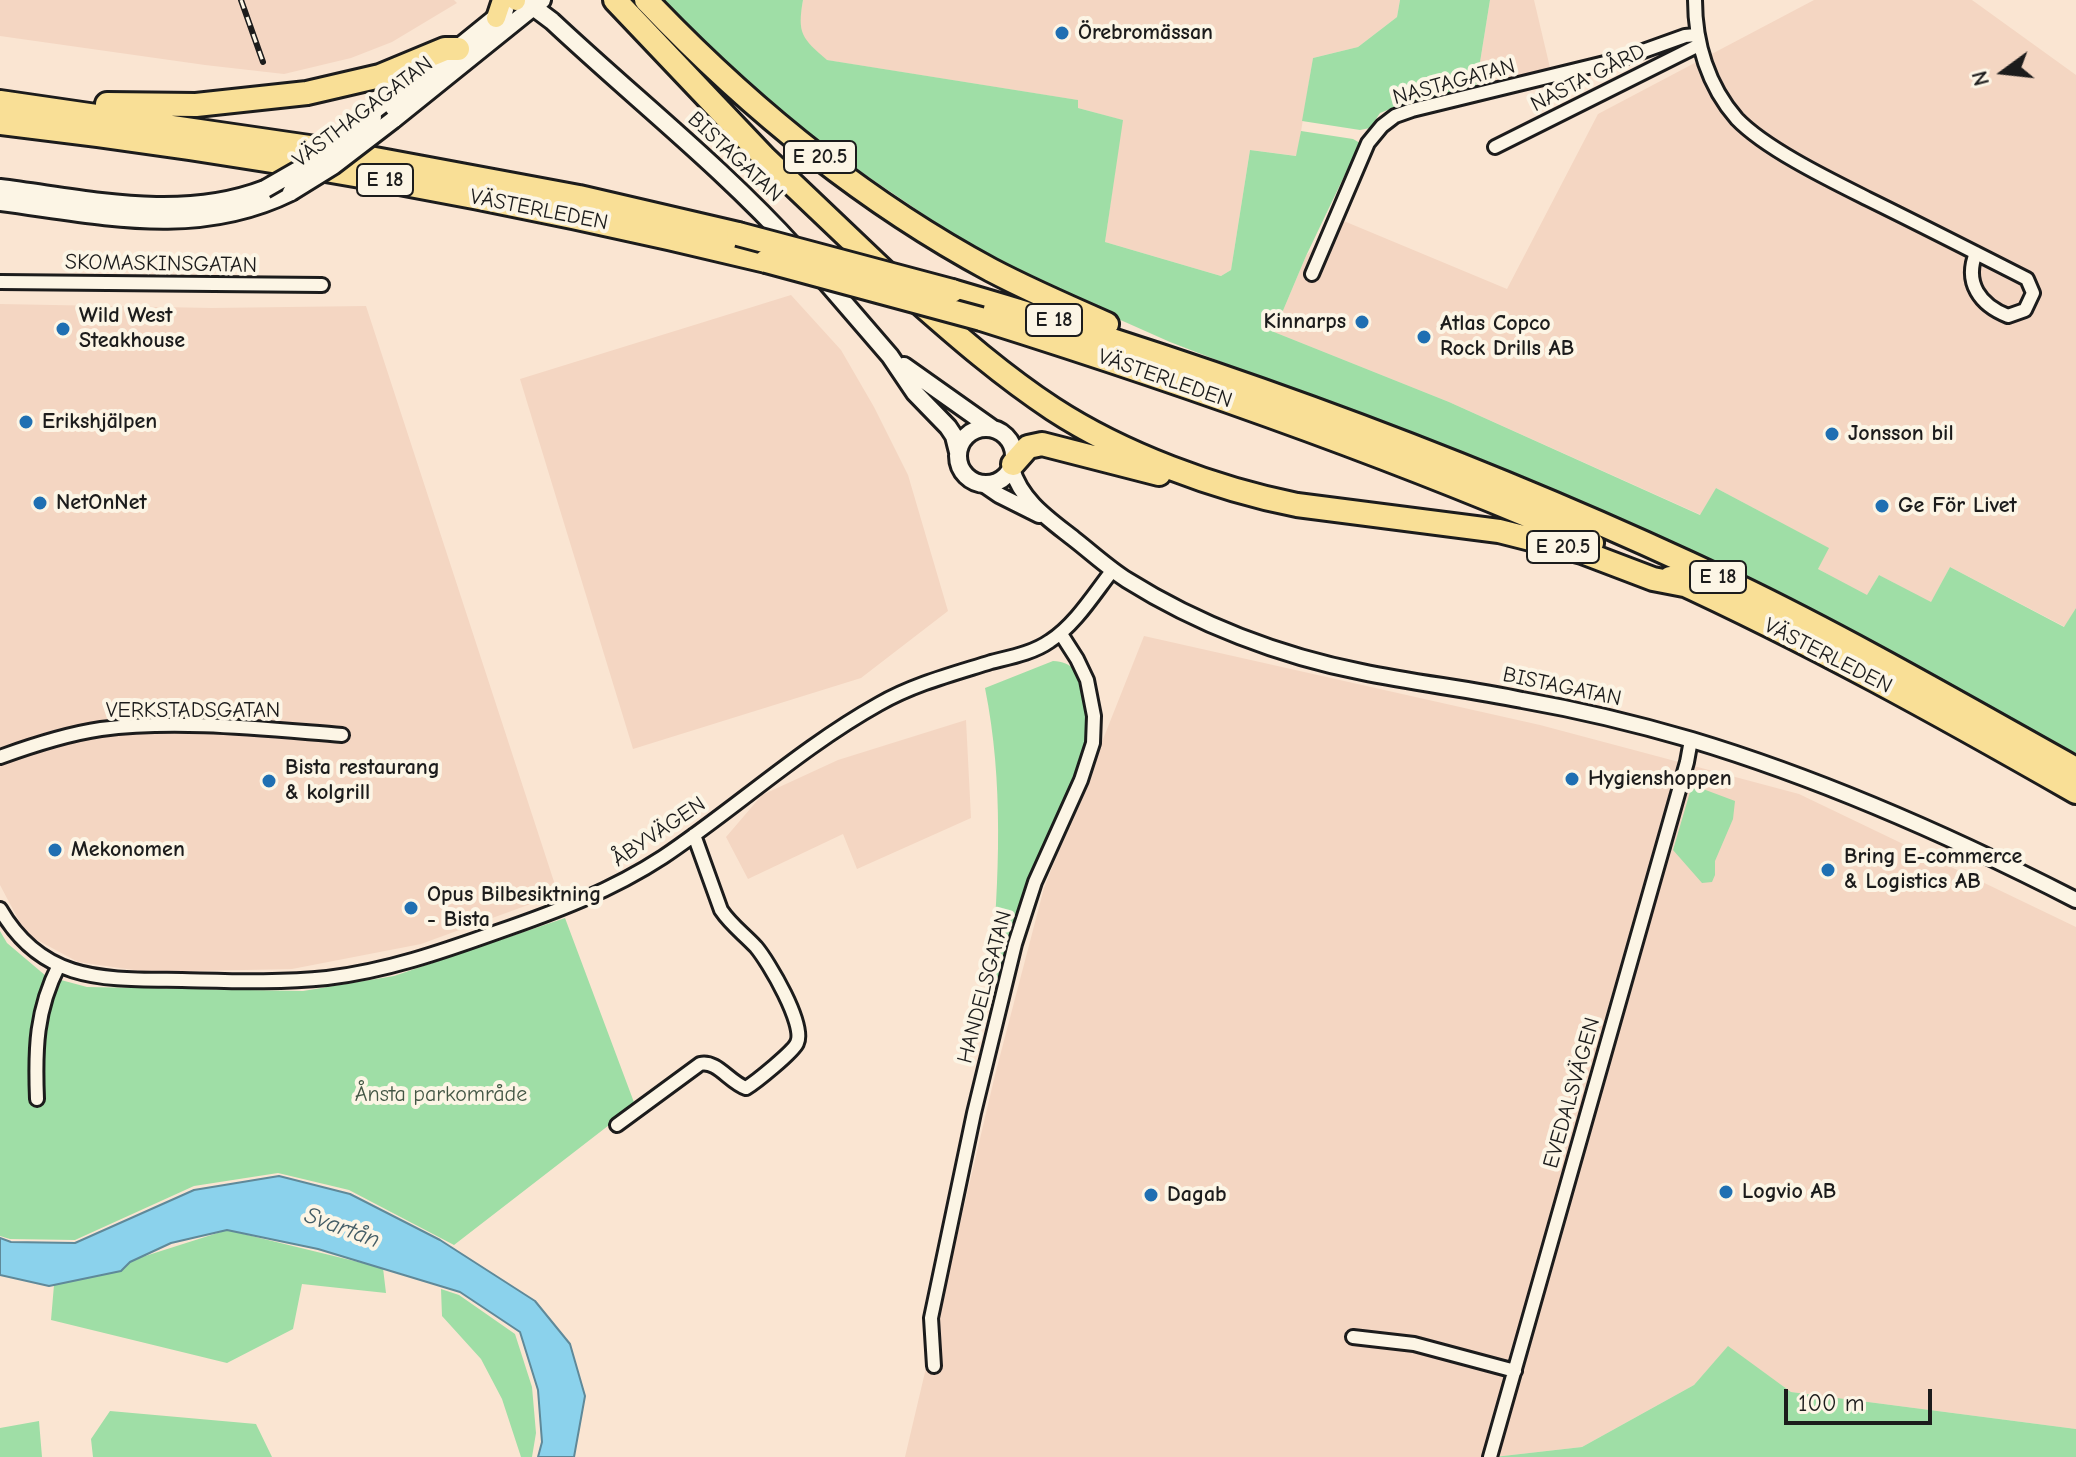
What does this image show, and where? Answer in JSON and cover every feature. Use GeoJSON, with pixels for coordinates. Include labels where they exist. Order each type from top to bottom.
{"type":"FeatureCollection","features":[{"type":"Feature","properties":{"kind":"highway","name":"E 20.5"},"geometry":{"type":"LineString","coordinates":[[615,0],[715,108],[841,232],[974,351],[1039,399],[1092,431],[1159,462],[1252,494]]}},
{"type":"Feature","properties":{"kind":"highway","name":"E 20.5"},"geometry":{"type":"LineString","coordinates":[[646,0],[730,83],[859,186],[990,269],[1043,296],[1149,342],[1154,352]]}},
{"type":"Feature","properties":{"kind":"highway","name":"E 18"},"geometry":{"type":"LineString","coordinates":[[0,101],[10,95],[155,106],[254,100],[352,84],[402,68],[445,49],[458,49]]}},
{"type":"Feature","properties":{"kind":"highway","name":"VÄSTERLEDEN"},"geometry":{"type":"LineString","coordinates":[[0,101],[359,155],[564,194],[738,234],[952,291],[1154,352],[1384,435],[1624,534],[1800,617],[2076,769]]}},
{"type":"Feature","properties":{"kind":"highway","name":"VÄSTERLEDEN"},"geometry":{"type":"LineString","coordinates":[[0,123],[230,155],[411,185],[606,223],[766,261],[981,319],[1195,388],[1354,446],[1537,519],[1684,585],[1908,697],[2076,792]]}},
{"type":"Feature","properties":{"kind":"highway","name":"E 20.5"},"geometry":{"type":"LineString","coordinates":[[1012,467],[1028,447],[1046,444],[1182,480],[1345,513],[1499,531],[1582,552],[1653,579],[1684,585]]}},
{"type":"Feature","properties":{"kind":"main road","name":"VÄSTHAGAGATAN"},"geometry":{"type":"LineString","coordinates":[[0,188],[161,207],[232,201],[265,189],[307,166],[510,11]]}},
{"type":"Feature","properties":{"kind":"main road","name":"VÄSTHAGAGATAN"},"geometry":{"type":"LineString","coordinates":[[0,202],[86,215],[174,221],[229,215],[262,205],[291,192],[333,166],[393,120],[510,11]]}},
{"type":"Feature","properties":{"kind":"main road","name":"BISTAGATAN"},"geometry":{"type":"LineString","coordinates":[[510,11],[552,21],[733,183],[847,304],[890,356],[915,393],[954,436],[958,452]]}},
{"type":"Feature","properties":{"kind":"main road","name":"BISTAGATAN"},"geometry":{"type":"LineString","coordinates":[[890,356],[994,430]]}},
{"type":"Feature","properties":{"kind":"main road"},"geometry":{"type":"LineString","coordinates":[[983,484],[965,475],[958,462],[960,442],[969,432],[981,428],[1005,435],[1014,450],[1012,467]]}},
{"type":"Feature","properties":{"kind":"main road","name":"E 20.5"},"geometry":{"type":"LineString","coordinates":[[983,484],[1001,480],[1012,467]]}},
{"type":"Feature","properties":{"kind":"street"},"geometry":{"type":"LineString","coordinates":[[1695,0],[1698,40],[1716,89],[1738,119],[1797,161],[2027,279],[2033,293],[2025,310],[2008,316],[1983,303],[1974,288],[1972,270],[1976,253]]}},
{"type":"Feature","properties":{"kind":"street","name":"NASTAGATAN"},"geometry":{"type":"LineString","coordinates":[[1312,274],[1368,143],[1395,116],[1621,59],[1685,36],[1698,40]]}},
{"type":"Feature","properties":{"kind":"street","name":"NASTA GÅRD"},"geometry":{"type":"LineString","coordinates":[[1495,147],[1698,40]]}},
{"type":"Feature","properties":{"kind":"street","name":"SKOMASKINSGATAN"},"geometry":{"type":"LineString","coordinates":[[0,282],[322,285]]}},
{"type":"Feature","properties":{"kind":"street","name":"BISTAGATAN"},"geometry":{"type":"LineString","coordinates":[[1012,467],[1018,488],[1046,518],[1112,571],[1200,619],[1297,655],[1362,672],[1587,713],[1691,740],[1781,770],[1862,802],[1975,851],[2076,900]]}},
{"type":"Feature","properties":{"kind":"street","name":"BISTAGATAN"},"geometry":{"type":"LineString","coordinates":[[983,484],[1046,518]]}},
{"type":"Feature","properties":{"kind":"street","name":"ÅBYVÄGEN"},"geometry":{"type":"LineString","coordinates":[[0,909],[23,939],[59,965],[85,976],[267,981],[325,978],[422,958],[574,904],[622,882],[694,835],[861,714],[904,691],[1041,646],[1061,634],[1112,571]]}},
{"type":"Feature","properties":{"kind":"street","name":"HANDELSGATAN"},"geometry":{"type":"LineString","coordinates":[[934,1366],[931,1318],[1004,988],[1035,882],[1081,780],[1093,743],[1094,716],[1087,680],[1061,634]]}},
{"type":"Feature","properties":{"kind":"street","name":"VERKSTADSGATAN"},"geometry":{"type":"LineString","coordinates":[[0,757],[58,738],[118,728],[189,727],[342,735]]}},
{"type":"Feature","properties":{"kind":"street","name":"EVEDALSVÄGEN"},"geometry":{"type":"LineString","coordinates":[[1490,1457],[1691,740]]}},
{"type":"Feature","properties":{"kind":"street"},"geometry":{"type":"LineString","coordinates":[[617,1125],[700,1064],[711,1063],[734,1084],[746,1088],[757,1082],[797,1043],[799,1033],[780,983],[756,947],[728,921],[721,910],[694,835]]}},
{"type":"Feature","properties":{"kind":"street"},"geometry":{"type":"LineString","coordinates":[[37,1099],[41,1008],[59,965]]}},
{"type":"Feature","properties":{"kind":"street"},"geometry":{"type":"LineString","coordinates":[[1353,1337],[1414,1344],[1515,1371]]}},
{"type":"Feature","properties":{"kind":"shaded area"},"geometry":{"type":"Polygon","coordinates":[[[0,0],[454,0],[457,3],[392,42],[351,58],[284,74],[0,36],[0,0]]]}},
{"type":"Feature","properties":{"kind":"shaded area"},"geometry":{"type":"Polygon","coordinates":[[[803,0],[1400,0],[1397,17],[1358,47],[1313,58],[1297,156],[1250,150],[1231,270],[1221,276],[1105,242],[1122,120],[1078,108],[1077,100],[826,60],[803,39],[799,23],[803,0]]]}},
{"type":"Feature","properties":{"kind":"shaded area"},"geometry":{"type":"Polygon","coordinates":[[[1490,0],[1534,0],[1551,72],[1476,87],[1490,0]]]}},
{"type":"Feature","properties":{"kind":"shaded area"},"geometry":{"type":"Polygon","coordinates":[[[1814,0],[1972,0],[2076,75],[2076,608],[2065,627],[1950,567],[1931,603],[1879,575],[1867,596],[1818,569],[1828,548],[1716,488],[1701,515],[1449,402],[1274,332],[1306,256],[1339,219],[1507,289],[1598,114],[1814,0]]]}},
{"type":"Feature","properties":{"kind":"shaded area"},"geometry":{"type":"Polygon","coordinates":[[[791,295],[841,350],[908,475],[948,611],[861,678],[633,749],[520,379],[791,295]]]}},
{"type":"Feature","properties":{"kind":"shaded area"},"geometry":{"type":"Polygon","coordinates":[[[0,304],[212,308],[366,306],[558,894],[421,944],[292,969],[148,972],[78,962],[26,934],[0,885],[0,304]]]}},
{"type":"Feature","properties":{"kind":"shaded area"},"geometry":{"type":"Polygon","coordinates":[[[1144,636],[1540,725],[1799,794],[2076,927],[2076,1429],[1791,1392],[1728,1347],[1694,1385],[1582,1447],[1494,1457],[905,1457],[995,1075],[1044,888],[1144,636]]]}},
{"type":"Feature","properties":{"kind":"shaded area"},"geometry":{"type":"Polygon","coordinates":[[[966,720],[971,818],[857,869],[843,834],[748,879],[726,837],[762,795],[838,760],[966,720]]]}},
{"type":"Feature","properties":{"kind":"green space"},"geometry":{"type":"Polygon","coordinates":[[[661,0],[803,0],[803,34],[827,60],[1078,100],[1078,108],[1123,120],[1105,242],[1221,276],[1231,270],[1250,150],[1296,156],[1301,131],[1353,139],[1360,143],[1274,332],[1449,402],[1700,515],[1716,488],[1829,548],[1818,569],[1867,595],[1879,575],[1931,602],[1950,567],[2064,627],[2076,608],[2076,754],[1777,593],[1649,533],[1519,477],[1170,342],[1071,298],[963,241],[814,140],[760,95],[661,0]]]}},
{"type":"Feature","properties":{"kind":"green space"},"geometry":{"type":"Polygon","coordinates":[[[1400,0],[1490,0],[1476,87],[1405,103],[1380,113],[1370,128],[1360,130],[1302,121],[1313,58],[1358,47],[1397,17],[1400,0]]]}},
{"type":"Feature","properties":{"kind":"green space"},"geometry":{"type":"Polygon","coordinates":[[[1053,661],[1065,663],[1075,670],[1081,680],[1088,706],[1087,745],[1000,979],[991,975],[998,831],[995,759],[985,688],[1053,661]]]}},
{"type":"Feature","properties":{"kind":"green space"},"geometry":{"type":"Polygon","coordinates":[[[1695,786],[1735,801],[1733,819],[1715,861],[1712,882],[1702,883],[1673,850],[1690,792],[1695,786]]]}},
{"type":"Feature","properties":{"kind":"green space","name":"Ånsta parkområde"},"geometry":{"type":"Polygon","coordinates":[[[565,918],[635,1105],[454,1245],[349,1190],[278,1173],[194,1186],[75,1240],[10,1239],[0,1236],[0,931],[7,943],[46,976],[87,987],[303,991],[394,976],[565,918]]]}},
{"type":"Feature","properties":{"kind":"green space"},"geometry":{"type":"Polygon","coordinates":[[[227,1230],[383,1268],[386,1293],[302,1284],[293,1329],[227,1363],[51,1320],[54,1285],[227,1230]]]}},
{"type":"Feature","properties":{"kind":"green space"},"geometry":{"type":"Polygon","coordinates":[[[441,1289],[459,1295],[515,1334],[532,1387],[536,1433],[532,1457],[521,1457],[502,1399],[481,1359],[442,1316],[441,1289]]]}},
{"type":"Feature","properties":{"kind":"green space"},"geometry":{"type":"Polygon","coordinates":[[[1728,1346],[1791,1392],[2076,1429],[2076,1457],[1494,1457],[1582,1447],[1694,1385],[1728,1346]]]}},
{"type":"Feature","properties":{"kind":"green space"},"geometry":{"type":"Polygon","coordinates":[[[110,1411],[256,1424],[272,1457],[93,1457],[91,1439],[110,1411]]]}},
{"type":"Feature","properties":{"kind":"green space"},"geometry":{"type":"Polygon","coordinates":[[[39,1421],[42,1457],[0,1457],[0,1428],[39,1421]]]}},
{"type":"Feature","properties":{"kind":"water","name":"Svartån"},"geometry":{"type":"Polygon","coordinates":[[[279,1176],[350,1194],[440,1240],[535,1301],[570,1344],[585,1396],[574,1457],[538,1457],[542,1442],[538,1390],[520,1332],[460,1292],[318,1249],[227,1230],[171,1243],[130,1262],[121,1271],[49,1286],[0,1275],[0,1238],[11,1242],[75,1243],[194,1190],[279,1176]]]}},
{"type":"Feature","properties":{"kind":"railway"},"geometry":{"type":"LineString","coordinates":[[241,0],[263,62]]}},
{"type":"Feature","properties":{"kind":"place","name":"Örebromässan"},"geometry":{"type":"Point","coordinates":[1062,33]}},
{"type":"Feature","properties":{"kind":"place","name":"Kinnarps"},"geometry":{"type":"Point","coordinates":[1362,322]}},
{"type":"Feature","properties":{"kind":"place","name":"Wild West Steakhouse"},"geometry":{"type":"Point","coordinates":[63,329]}},
{"type":"Feature","properties":{"kind":"place","name":"Atlas Copco Rock Drills AB"},"geometry":{"type":"Point","coordinates":[1424,337]}},
{"type":"Feature","properties":{"kind":"place","name":"Erikshjälpen"},"geometry":{"type":"Point","coordinates":[26,422]}},
{"type":"Feature","properties":{"kind":"place","name":"Jonsson bil"},"geometry":{"type":"Point","coordinates":[1832,434]}},
{"type":"Feature","properties":{"kind":"place","name":"NetOnNet"},"geometry":{"type":"Point","coordinates":[40,503]}},
{"type":"Feature","properties":{"kind":"place","name":"Ge För Livet"},"geometry":{"type":"Point","coordinates":[1882,506]}},
{"type":"Feature","properties":{"kind":"place","name":"Hygienshoppen"},"geometry":{"type":"Point","coordinates":[1572,779]}},
{"type":"Feature","properties":{"kind":"place","name":"Bista restaurang & kolgrill"},"geometry":{"type":"Point","coordinates":[269,781]}},
{"type":"Feature","properties":{"kind":"place","name":"Mekonomen"},"geometry":{"type":"Point","coordinates":[55,850]}},
{"type":"Feature","properties":{"kind":"place","name":"Bring E-commerce & Logistics AB"},"geometry":{"type":"Point","coordinates":[1828,870]}},
{"type":"Feature","properties":{"kind":"place","name":"Opus Bilbesiktning - Bista"},"geometry":{"type":"Point","coordinates":[411,908]}},
{"type":"Feature","properties":{"kind":"place","name":"Logvio AB"},"geometry":{"type":"Point","coordinates":[1726,1192]}},
{"type":"Feature","properties":{"kind":"place","name":"Dagab"},"geometry":{"type":"Point","coordinates":[1151,1195]}}]}
